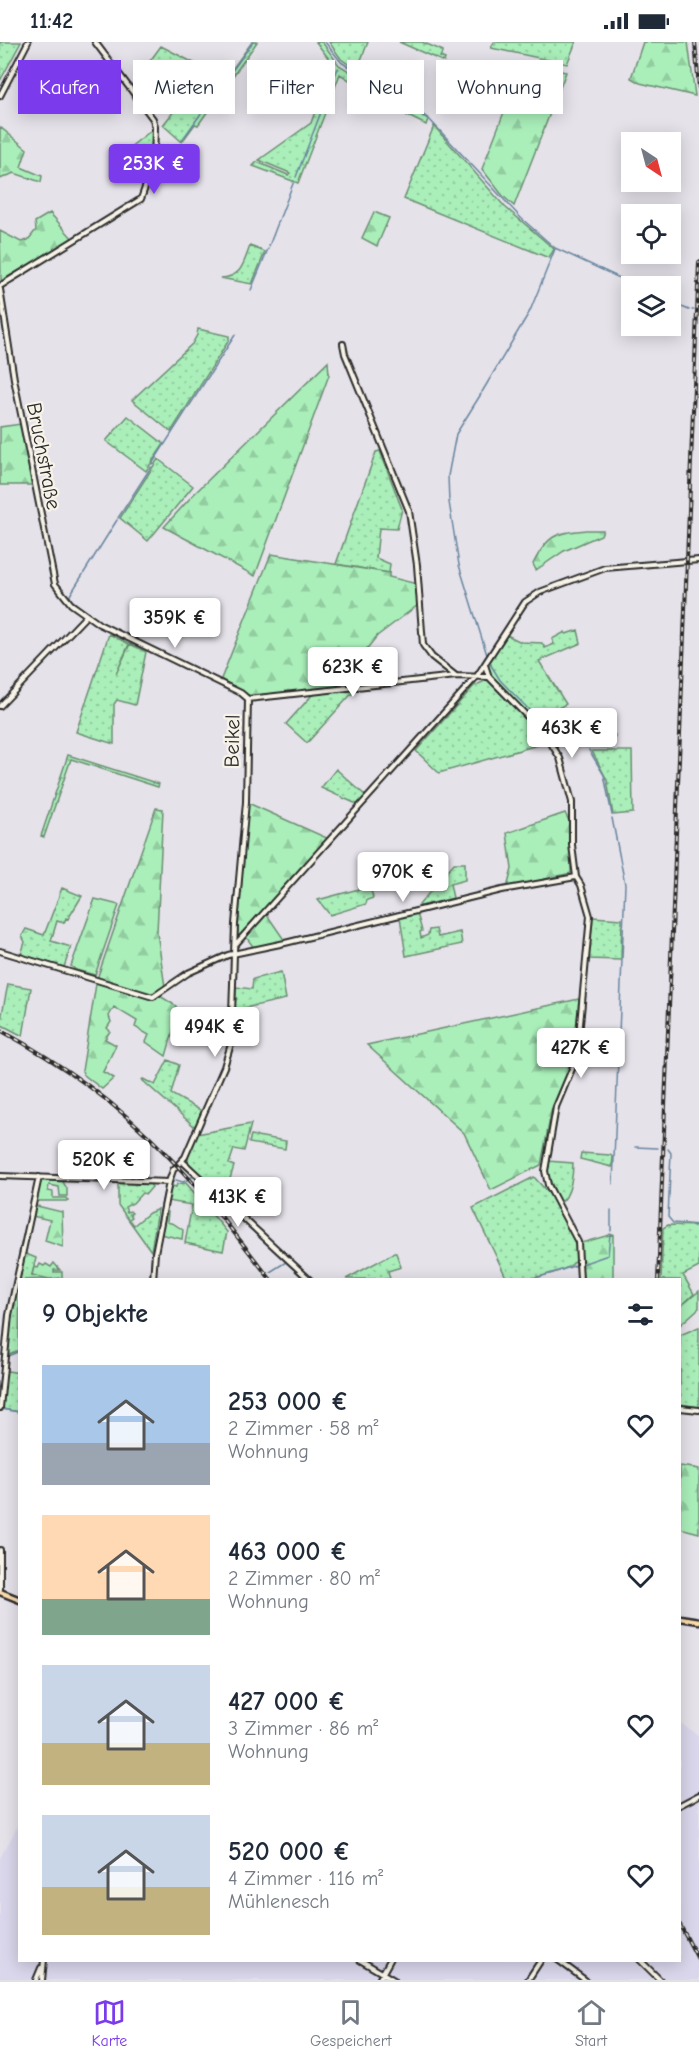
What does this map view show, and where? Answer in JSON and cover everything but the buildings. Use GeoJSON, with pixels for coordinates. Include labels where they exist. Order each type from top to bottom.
{"type":"FeatureCollection","features":[{"type":"Feature","properties":{"kind":"main road"},"geometry":{"type":"LineString","coordinates":[[0,1591],[18,1599]]}},
{"type":"Feature","properties":{"kind":"main road"},"geometry":{"type":"LineString","coordinates":[[681,1618],[699,1621]]}},
{"type":"Feature","properties":{"kind":"street"},"geometry":{"type":"LineString","coordinates":[[0,96],[28,42]]}},
{"type":"Feature","properties":{"kind":"street"},"geometry":{"type":"LineString","coordinates":[[0,287],[141,198],[154,162],[155,127],[153,119],[95,42]]}},
{"type":"Feature","properties":{"kind":"street","name":"Bruchstraße"},"geometry":{"type":"LineString","coordinates":[[0,287],[12,369],[51,573],[60,592],[86,616]]}},
{"type":"Feature","properties":{"kind":"street"},"geometry":{"type":"LineString","coordinates":[[343,344],[345,354],[409,511],[419,584],[423,645],[429,654],[456,676]]}},
{"type":"Feature","properties":{"kind":"street"},"geometry":{"type":"LineString","coordinates":[[235,945],[477,676],[525,602],[535,594],[597,570],[614,566],[699,560]]}},
{"type":"Feature","properties":{"kind":"street"},"geometry":{"type":"LineString","coordinates":[[0,706],[86,616]]}},
{"type":"Feature","properties":{"kind":"street","name":"Beikel"},"geometry":{"type":"LineString","coordinates":[[86,616],[241,693],[248,699],[246,802],[235,924],[230,1050],[182,1161],[173,1170],[155,1253],[153,1278]]}},
{"type":"Feature","properties":{"kind":"street"},"geometry":{"type":"LineString","coordinates":[[485,665],[489,677],[556,749],[572,802],[572,845],[576,877],[585,898],[590,919],[578,1049],[573,1069],[556,1107],[544,1170],[548,1185],[579,1242],[580,1278]]}},
{"type":"Feature","properties":{"kind":"street"},"geometry":{"type":"LineString","coordinates":[[444,677],[447,671],[445,669]]}},
{"type":"Feature","properties":{"kind":"street"},"geometry":{"type":"LineString","coordinates":[[464,676],[469,680],[469,685]]}},
{"type":"Feature","properties":{"kind":"street"},"geometry":{"type":"LineString","coordinates":[[248,699],[444,677],[489,677]]}},
{"type":"Feature","properties":{"kind":"street"},"geometry":{"type":"LineString","coordinates":[[0,951],[96,979],[150,998],[158,995],[196,968],[222,957],[502,890],[576,877]]}},
{"type":"Feature","properties":{"kind":"street"},"geometry":{"type":"LineString","coordinates":[[182,1161],[308,1278]]}},
{"type":"Feature","properties":{"kind":"street"},"geometry":{"type":"LineString","coordinates":[[0,1176],[169,1182]]}},
{"type":"Feature","properties":{"kind":"street"},"geometry":{"type":"LineString","coordinates":[[0,1408],[9,1315],[39,1177]]}},
{"type":"Feature","properties":{"kind":"street"},"geometry":{"type":"LineString","coordinates":[[681,1408],[699,1410]]}},
{"type":"Feature","properties":{"kind":"street"},"geometry":{"type":"LineString","coordinates":[[0,1550],[0,1591]]}},
{"type":"Feature","properties":{"kind":"street"},"geometry":{"type":"LineString","coordinates":[[681,1804],[699,1795]]}},
{"type":"Feature","properties":{"kind":"street"},"geometry":{"type":"LineString","coordinates":[[363,1962],[394,1980]]}},
{"type":"Feature","properties":{"kind":"street"},"geometry":{"type":"LineString","coordinates":[[379,1980],[389,1962]]}},
{"type":"Feature","properties":{"kind":"street"},"geometry":{"type":"LineString","coordinates":[[528,1980],[540,1962]]}},
{"type":"Feature","properties":{"kind":"street"},"geometry":{"type":"LineString","coordinates":[[561,1962],[585,1980]]}},
{"type":"Feature","properties":{"kind":"street"},"geometry":{"type":"LineString","coordinates":[[642,1962],[660,1980]]}},
{"type":"Feature","properties":{"kind":"street"},"geometry":{"type":"LineString","coordinates":[[36,1980],[43,1963]]}},
{"type":"Feature","properties":{"kind":"street"},"geometry":{"type":"LineString","coordinates":[[42,1980],[43,1963]]}},
{"type":"Feature","properties":{"kind":"shaded area"},"geometry":{"type":"Polygon","coordinates":[[[681,1724],[699,1736],[699,1980],[666,1980],[647,1962],[681,1962],[681,1724]]]}},
{"type":"Feature","properties":{"kind":"shaded area"},"geometry":{"type":"Polygon","coordinates":[[[18,1826],[18,1962],[636,1962],[653,1980],[0,1980],[0,1858],[18,1826]]]}},
{"type":"Feature","properties":{"kind":"green space"},"geometry":{"type":"Polygon","coordinates":[[[0,42],[21,42],[0,81],[0,42]]]}},
{"type":"Feature","properties":{"kind":"green space"},"geometry":{"type":"Polygon","coordinates":[[[252,42],[257,42],[235,73],[235,65],[252,42]]]}},
{"type":"Feature","properties":{"kind":"green space"},"geometry":{"type":"Polygon","coordinates":[[[316,42],[322,42],[339,65],[347,70],[347,78],[340,74],[335,87],[335,60],[330,60],[316,42]]]}},
{"type":"Feature","properties":{"kind":"green space"},"geometry":{"type":"Polygon","coordinates":[[[329,42],[368,42],[361,60],[347,60],[347,63],[341,59],[329,42]]]}},
{"type":"Feature","properties":{"kind":"green space"},"geometry":{"type":"Polygon","coordinates":[[[399,42],[422,42],[443,51],[440,57],[445,60],[440,60],[399,42]]]}},
{"type":"Feature","properties":{"kind":"green space"},"geometry":{"type":"Polygon","coordinates":[[[494,42],[576,42],[567,64],[563,63],[563,60],[548,60],[491,48],[494,42]]]}},
{"type":"Feature","properties":{"kind":"green space"},"geometry":{"type":"Polygon","coordinates":[[[643,42],[688,42],[695,96],[640,83],[631,78],[643,42]]]}},
{"type":"Feature","properties":{"kind":"green space"},"geometry":{"type":"Polygon","coordinates":[[[161,46],[188,60],[151,60],[161,46]]]}},
{"type":"Feature","properties":{"kind":"green space"},"geometry":{"type":"Polygon","coordinates":[[[172,114],[206,114],[182,142],[163,125],[172,114]]]}},
{"type":"Feature","properties":{"kind":"green space"},"geometry":{"type":"Polygon","coordinates":[[[314,114],[325,114],[298,183],[253,166],[257,162],[288,175],[290,173],[259,160],[311,123],[314,114]]]}},
{"type":"Feature","properties":{"kind":"green space"},"geometry":{"type":"Polygon","coordinates":[[[404,114],[420,114],[428,119],[426,125],[404,114]]]}},
{"type":"Feature","properties":{"kind":"green space"},"geometry":{"type":"Polygon","coordinates":[[[503,114],[550,114],[514,206],[482,169],[503,114]]]}},
{"type":"Feature","properties":{"kind":"green space"},"geometry":{"type":"Polygon","coordinates":[[[434,126],[505,207],[554,249],[549,258],[404,199],[434,126]]]}},
{"type":"Feature","properties":{"kind":"green space"},"geometry":{"type":"Polygon","coordinates":[[[0,127],[27,149],[21,167],[42,176],[41,182],[14,173],[0,179],[0,127]]]}},
{"type":"Feature","properties":{"kind":"green space"},"geometry":{"type":"Polygon","coordinates":[[[152,130],[153,157],[145,183],[130,176],[132,172],[122,167],[121,156],[152,130]]]}},
{"type":"Feature","properties":{"kind":"green space"},"geometry":{"type":"Polygon","coordinates":[[[374,212],[389,218],[377,246],[362,238],[374,212]]]}},
{"type":"Feature","properties":{"kind":"green space"},"geometry":{"type":"Polygon","coordinates":[[[50,213],[73,239],[1,281],[0,231],[21,242],[28,240],[36,230],[35,222],[50,213]]]}},
{"type":"Feature","properties":{"kind":"green space"},"geometry":{"type":"Polygon","coordinates":[[[250,246],[265,252],[252,284],[220,278],[233,275],[241,268],[250,246]]]}},
{"type":"Feature","properties":{"kind":"green space"},"geometry":{"type":"Polygon","coordinates":[[[198,329],[229,336],[229,340],[171,432],[132,400],[192,344],[198,329]]]}},
{"type":"Feature","properties":{"kind":"green space"},"geometry":{"type":"Polygon","coordinates":[[[328,362],[329,375],[255,576],[164,527],[193,495],[328,362]]]}},
{"type":"Feature","properties":{"kind":"green space"},"geometry":{"type":"Polygon","coordinates":[[[128,416],[164,444],[146,471],[106,441],[128,416]]]}},
{"type":"Feature","properties":{"kind":"green space"},"geometry":{"type":"Polygon","coordinates":[[[21,424],[32,485],[0,485],[0,427],[21,424]]]}},
{"type":"Feature","properties":{"kind":"green space"},"geometry":{"type":"Polygon","coordinates":[[[380,451],[402,509],[397,529],[379,528],[376,558],[390,564],[389,573],[336,564],[376,452],[380,451]]]}},
{"type":"Feature","properties":{"kind":"green space"},"geometry":{"type":"Polygon","coordinates":[[[158,459],[193,486],[148,541],[120,518],[158,459]]]}},
{"type":"Feature","properties":{"kind":"green space"},"geometry":{"type":"Polygon","coordinates":[[[603,530],[601,535],[564,551],[536,570],[533,564],[543,547],[553,537],[566,532],[603,530]]]}},
{"type":"Feature","properties":{"kind":"green space"},"geometry":{"type":"Polygon","coordinates":[[[271,554],[389,573],[389,577],[417,584],[418,605],[377,636],[336,687],[248,697],[221,679],[271,554]]]}},
{"type":"Feature","properties":{"kind":"green space"},"geometry":{"type":"Polygon","coordinates":[[[578,630],[581,643],[539,661],[566,704],[558,708],[563,715],[574,725],[588,730],[611,728],[611,733],[615,735],[614,743],[611,743],[609,747],[591,745],[551,727],[537,716],[532,718],[488,672],[490,661],[507,635],[521,642],[542,643],[545,648],[554,644],[552,639],[565,632],[566,634],[578,630]]]}},
{"type":"Feature","properties":{"kind":"green space"},"geometry":{"type":"Polygon","coordinates":[[[109,634],[129,644],[116,674],[130,644],[146,652],[135,705],[117,700],[114,704],[114,744],[76,732],[109,634]]]}},
{"type":"Feature","properties":{"kind":"green space"},"geometry":{"type":"Polygon","coordinates":[[[487,680],[548,742],[439,773],[416,751],[474,686],[487,680]]]}},
{"type":"Feature","properties":{"kind":"green space"},"geometry":{"type":"Polygon","coordinates":[[[357,688],[307,743],[286,724],[313,694],[357,688]]]}},
{"type":"Feature","properties":{"kind":"green space"},"geometry":{"type":"Polygon","coordinates":[[[592,751],[632,751],[633,813],[613,815],[607,780],[592,751]]]}},
{"type":"Feature","properties":{"kind":"green space"},"geometry":{"type":"Polygon","coordinates":[[[68,755],[159,784],[158,787],[71,759],[44,837],[41,836],[68,755]]]}},
{"type":"Feature","properties":{"kind":"green space"},"geometry":{"type":"Polygon","coordinates":[[[336,769],[367,797],[359,805],[321,788],[336,769]]]}},
{"type":"Feature","properties":{"kind":"green space"},"geometry":{"type":"Polygon","coordinates":[[[248,803],[329,839],[265,912],[285,941],[254,948],[247,938],[237,941],[248,803]]]}},
{"type":"Feature","properties":{"kind":"green space"},"geometry":{"type":"Polygon","coordinates":[[[156,808],[163,809],[157,932],[165,987],[157,994],[150,995],[98,976],[156,808]]]}},
{"type":"Feature","properties":{"kind":"green space"},"geometry":{"type":"Polygon","coordinates":[[[565,813],[570,823],[571,873],[507,888],[512,869],[507,833],[565,813]]]}},
{"type":"Feature","properties":{"kind":"green space"},"geometry":{"type":"Polygon","coordinates":[[[454,863],[465,863],[465,880],[450,884],[453,898],[419,905],[454,863]]]}},
{"type":"Feature","properties":{"kind":"green space"},"geometry":{"type":"Polygon","coordinates":[[[370,886],[373,898],[367,900],[366,904],[330,915],[318,900],[370,886]]]}},
{"type":"Feature","properties":{"kind":"green space"},"geometry":{"type":"Polygon","coordinates":[[[62,888],[82,896],[64,923],[57,921],[51,941],[71,947],[64,967],[21,955],[25,942],[22,936],[26,929],[44,935],[62,888]]]}},
{"type":"Feature","properties":{"kind":"green space"},"geometry":{"type":"Polygon","coordinates":[[[95,899],[119,905],[95,975],[76,970],[71,966],[95,899]]]}},
{"type":"Feature","properties":{"kind":"green space"},"geometry":{"type":"Polygon","coordinates":[[[417,913],[422,931],[420,932],[421,938],[428,935],[429,930],[436,929],[438,937],[460,932],[462,944],[406,956],[400,917],[417,913]]]}},
{"type":"Feature","properties":{"kind":"green space"},"geometry":{"type":"Polygon","coordinates":[[[592,917],[622,919],[621,960],[588,959],[592,917]]]}},
{"type":"Feature","properties":{"kind":"green space"},"geometry":{"type":"Polygon","coordinates":[[[281,972],[286,999],[235,1010],[236,987],[252,989],[253,979],[281,972]]]}},
{"type":"Feature","properties":{"kind":"green space"},"geometry":{"type":"Polygon","coordinates":[[[98,982],[154,1000],[160,996],[176,1006],[177,1018],[166,1056],[146,1042],[149,1035],[135,1027],[137,1021],[114,1007],[109,1016],[111,1022],[107,1028],[110,1031],[105,1039],[116,1045],[103,1072],[114,1078],[102,1089],[82,1071],[98,982]]]}},
{"type":"Feature","properties":{"kind":"green space"},"geometry":{"type":"Polygon","coordinates":[[[8,984],[31,988],[23,1036],[0,1024],[8,984]]]}},
{"type":"Feature","properties":{"kind":"green space"},"geometry":{"type":"Polygon","coordinates":[[[579,999],[573,1059],[552,1108],[541,1165],[491,1190],[464,1133],[367,1045],[579,999]]]}},
{"type":"Feature","properties":{"kind":"green space"},"geometry":{"type":"Polygon","coordinates":[[[168,1060],[179,1065],[171,1094],[202,1111],[195,1127],[142,1080],[155,1085],[168,1060]]]}},
{"type":"Feature","properties":{"kind":"green space"},"geometry":{"type":"Polygon","coordinates":[[[251,1124],[244,1151],[234,1149],[229,1164],[234,1166],[229,1182],[218,1179],[215,1189],[190,1166],[187,1157],[197,1134],[251,1124]]]}},
{"type":"Feature","properties":{"kind":"green space"},"geometry":{"type":"Polygon","coordinates":[[[251,1135],[286,1141],[285,1149],[249,1143],[251,1135]]]}},
{"type":"Feature","properties":{"kind":"green space"},"geometry":{"type":"Polygon","coordinates":[[[581,1153],[610,1155],[613,1157],[612,1167],[580,1159],[581,1153]]]}},
{"type":"Feature","properties":{"kind":"green space"},"geometry":{"type":"Polygon","coordinates":[[[547,1161],[573,1163],[569,1190],[560,1203],[548,1175],[547,1161]]]}},
{"type":"Feature","properties":{"kind":"green space"},"geometry":{"type":"Polygon","coordinates":[[[534,1177],[550,1195],[575,1242],[576,1261],[553,1273],[528,1278],[507,1278],[473,1208],[534,1177]]]}},
{"type":"Feature","properties":{"kind":"green space"},"geometry":{"type":"Polygon","coordinates":[[[62,1180],[67,1189],[67,1196],[60,1196],[59,1187],[49,1185],[48,1191],[53,1192],[53,1198],[66,1198],[68,1201],[35,1201],[39,1182],[62,1180]]]}},
{"type":"Feature","properties":{"kind":"green space"},"geometry":{"type":"Polygon","coordinates":[[[118,1183],[150,1184],[152,1187],[146,1194],[142,1193],[133,1203],[125,1207],[127,1212],[132,1213],[129,1219],[134,1225],[158,1209],[151,1251],[118,1205],[118,1183]]]}},
{"type":"Feature","properties":{"kind":"green space"},"geometry":{"type":"Polygon","coordinates":[[[186,1183],[227,1232],[223,1251],[185,1243],[192,1205],[167,1201],[172,1186],[176,1187],[177,1184],[186,1183]]]}},
{"type":"Feature","properties":{"kind":"green space"},"geometry":{"type":"Polygon","coordinates":[[[34,1207],[62,1212],[63,1247],[45,1241],[50,1220],[32,1216],[34,1207]]]}},
{"type":"Feature","properties":{"kind":"green space"},"geometry":{"type":"Polygon","coordinates":[[[164,1212],[168,1212],[167,1222],[183,1230],[182,1239],[160,1234],[164,1212]]]}},
{"type":"Feature","properties":{"kind":"green space"},"geometry":{"type":"Polygon","coordinates":[[[668,1225],[699,1226],[699,1267],[683,1275],[694,1294],[681,1306],[681,1278],[661,1278],[663,1228],[668,1225]]]}},
{"type":"Feature","properties":{"kind":"green space"},"geometry":{"type":"Polygon","coordinates":[[[613,1234],[613,1278],[582,1278],[581,1243],[613,1234]]]}},
{"type":"Feature","properties":{"kind":"green space"},"geometry":{"type":"Polygon","coordinates":[[[394,1253],[401,1267],[388,1271],[390,1278],[348,1278],[394,1253]]]}},
{"type":"Feature","properties":{"kind":"green space"},"geometry":{"type":"Polygon","coordinates":[[[23,1255],[36,1258],[32,1275],[45,1278],[18,1278],[23,1255]]]}},
{"type":"Feature","properties":{"kind":"green space"},"geometry":{"type":"Polygon","coordinates":[[[54,1263],[60,1270],[54,1270],[54,1272],[62,1272],[62,1278],[32,1275],[34,1267],[38,1268],[40,1264],[51,1267],[54,1263]]]}},
{"type":"Feature","properties":{"kind":"green space"},"geometry":{"type":"Polygon","coordinates":[[[18,1278],[18,1350],[6,1355],[10,1316],[18,1278]]]}},
{"type":"Feature","properties":{"kind":"green space"},"geometry":{"type":"Polygon","coordinates":[[[699,1291],[699,1308],[681,1324],[681,1306],[699,1291]]]}},
{"type":"Feature","properties":{"kind":"green space"},"geometry":{"type":"Polygon","coordinates":[[[699,1327],[699,1407],[681,1404],[681,1335],[699,1327]]]}},
{"type":"Feature","properties":{"kind":"green space"},"geometry":{"type":"Polygon","coordinates":[[[5,1372],[18,1373],[18,1412],[2,1409],[5,1372]]]}},
{"type":"Feature","properties":{"kind":"green space"},"geometry":{"type":"Polygon","coordinates":[[[681,1466],[699,1469],[699,1533],[681,1528],[681,1466]]]}},
{"type":"Feature","properties":{"kind":"waterway"},"geometry":{"type":"LineString","coordinates":[[235,67],[253,42]]}},
{"type":"Feature","properties":{"kind":"waterway"},"geometry":{"type":"LineString","coordinates":[[325,42],[341,62],[429,119],[521,218],[555,248],[621,279]]}},
{"type":"Feature","properties":{"kind":"waterway"},"geometry":{"type":"LineString","coordinates":[[296,177],[338,68]]}},
{"type":"Feature","properties":{"kind":"waterway"},"geometry":{"type":"LineString","coordinates":[[182,140],[201,114]]}},
{"type":"Feature","properties":{"kind":"waterway"},"geometry":{"type":"LineString","coordinates":[[269,246],[294,181]]}},
{"type":"Feature","properties":{"kind":"waterway"},"geometry":{"type":"LineString","coordinates":[[251,290],[268,249]]}},
{"type":"Feature","properties":{"kind":"waterway"},"geometry":{"type":"LineString","coordinates":[[482,392],[530,311],[555,249]]}},
{"type":"Feature","properties":{"kind":"waterway"},"geometry":{"type":"LineString","coordinates":[[681,307],[689,310]]}},
{"type":"Feature","properties":{"kind":"waterway"},"geometry":{"type":"LineString","coordinates":[[152,464],[235,335]]}},
{"type":"Feature","properties":{"kind":"waterway"},"geometry":{"type":"LineString","coordinates":[[481,394],[456,434],[448,476],[449,502],[459,565],[487,655]]}},
{"type":"Feature","properties":{"kind":"waterway"},"geometry":{"type":"LineString","coordinates":[[118,518],[151,467]]}},
{"type":"Feature","properties":{"kind":"waterway"},"geometry":{"type":"LineString","coordinates":[[71,599],[70,595],[117,520]]}},
{"type":"Feature","properties":{"kind":"waterway"},"geometry":{"type":"LineString","coordinates":[[73,601],[81,608]]}},
{"type":"Feature","properties":{"kind":"waterway"},"geometry":{"type":"LineString","coordinates":[[477,673],[485,658]]}},
{"type":"Feature","properties":{"kind":"waterway"},"geometry":{"type":"LineString","coordinates":[[489,662],[500,680],[543,724],[577,739],[587,747]]}},
{"type":"Feature","properties":{"kind":"waterway"},"geometry":{"type":"LineString","coordinates":[[589,750],[604,775],[612,815]]}},
{"type":"Feature","properties":{"kind":"waterway"},"geometry":{"type":"LineString","coordinates":[[612,818],[625,884],[613,1184]]}},
{"type":"Feature","properties":{"kind":"waterway"},"geometry":{"type":"LineString","coordinates":[[635,1147],[658,1148]]}},
{"type":"Feature","properties":{"kind":"waterway"},"geometry":{"type":"LineString","coordinates":[[668,1149],[671,1153],[668,1217],[673,1223],[699,1225]]}},
{"type":"Feature","properties":{"kind":"waterway"},"geometry":{"type":"LineString","coordinates":[[191,1177],[195,1177],[303,1278]]}},
{"type":"Feature","properties":{"kind":"waterway"},"geometry":{"type":"LineString","coordinates":[[172,1183],[176,1180],[183,1182],[187,1180]]}},
{"type":"Feature","properties":{"kind":"waterway"},"geometry":{"type":"LineString","coordinates":[[150,1278],[152,1251],[165,1186]]}},
{"type":"Feature","properties":{"kind":"waterway"},"geometry":{"type":"LineString","coordinates":[[611,1210],[611,1231]]}},
{"type":"Feature","properties":{"kind":"waterway"},"geometry":{"type":"LineString","coordinates":[[582,1264],[608,1255],[610,1234]]}},
{"type":"Feature","properties":{"kind":"waterway"},"geometry":{"type":"LineString","coordinates":[[270,1272],[286,1262]]}},
{"type":"Feature","properties":{"kind":"waterway"},"geometry":{"type":"LineString","coordinates":[[536,1278],[577,1265]]}},
{"type":"Feature","properties":{"kind":"waterway"},"geometry":{"type":"LineString","coordinates":[[8,1356],[18,1352]]}},
{"type":"Feature","properties":{"kind":"waterway"},"geometry":{"type":"LineString","coordinates":[[0,1381],[2,1360]]}},
{"type":"Feature","properties":{"kind":"waterway"},"geometry":{"type":"LineString","coordinates":[[2,1409],[18,1412]]}},
{"type":"Feature","properties":{"kind":"railway"},"geometry":{"type":"LineString","coordinates":[[695,42],[699,88]]}},
{"type":"Feature","properties":{"kind":"railway"},"geometry":{"type":"LineString","coordinates":[[658,1278],[699,262]]}},
{"type":"Feature","properties":{"kind":"railway"},"geometry":{"type":"LineString","coordinates":[[0,1030],[66,1070],[128,1117],[207,1199],[269,1278]]}},
{"type":"Feature","properties":{"kind":"railway"},"geometry":{"type":"LineString","coordinates":[[681,1927],[699,1961]]}}]}
